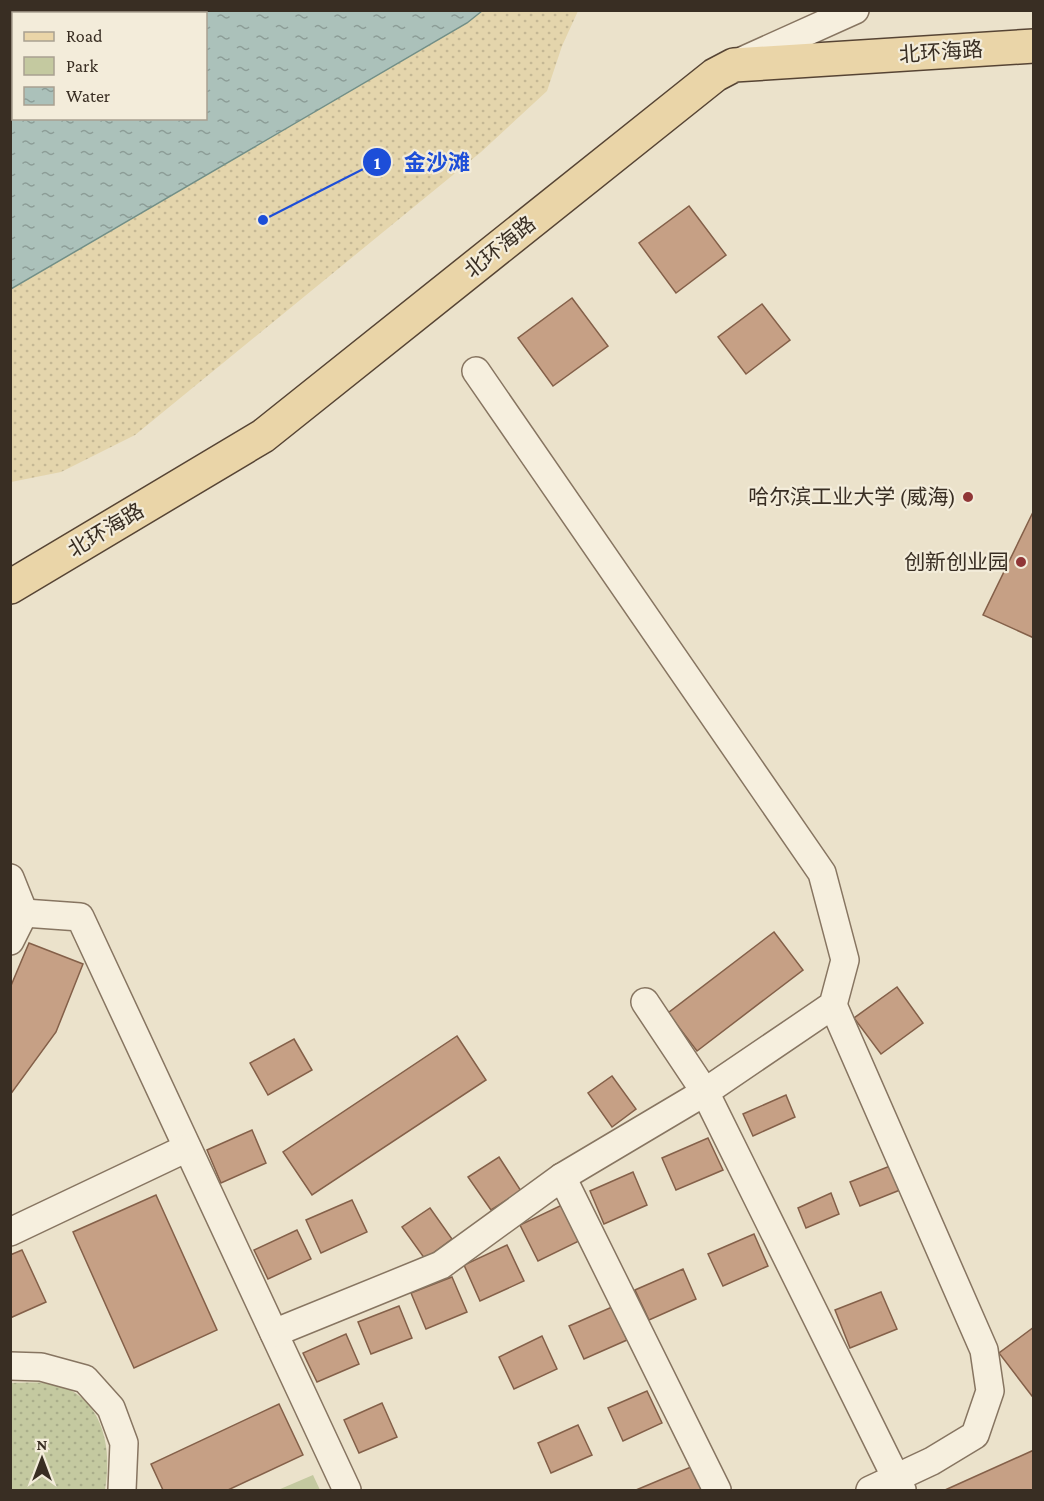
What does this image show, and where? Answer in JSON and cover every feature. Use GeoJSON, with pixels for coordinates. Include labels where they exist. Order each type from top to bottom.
{"type":"FeatureCollection","features":[{"type":"Feature","properties":{"kind":"main road","name":"北环海路"},"geometry":{"type":"LineString","coordinates":[[10,587],[263,436],[715,75],[734,65],[1034,46]]}},
{"type":"Feature","properties":{"kind":"street"},"geometry":{"type":"LineString","coordinates":[[734,65],[855,10]]}},
{"type":"Feature","properties":{"kind":"street"},"geometry":{"type":"LineString","coordinates":[[476,371],[822,873],[845,960],[833,1005],[984,1350],[990,1391],[975,1435],[899,1485],[870,1491]]}},
{"type":"Feature","properties":{"kind":"street"},"geometry":{"type":"LineString","coordinates":[[10,878],[24,913],[10,941]]}},
{"type":"Feature","properties":{"kind":"street"},"geometry":{"type":"LineString","coordinates":[[24,913],[80,917],[347,1491]]}},
{"type":"Feature","properties":{"kind":"street"},"geometry":{"type":"LineString","coordinates":[[645,1002],[705,1092],[899,1485]]}},
{"type":"Feature","properties":{"kind":"street"},"geometry":{"type":"LineString","coordinates":[[274,1334],[441,1265],[562,1176],[705,1092],[833,1005]]}},
{"type":"Feature","properties":{"kind":"street"},"geometry":{"type":"LineString","coordinates":[[10,1232],[187,1148]]}},
{"type":"Feature","properties":{"kind":"street"},"geometry":{"type":"LineString","coordinates":[[562,1176],[717,1491]]}},
{"type":"Feature","properties":{"kind":"street"},"geometry":{"type":"LineString","coordinates":[[10,1366],[40,1367],[85,1379],[111,1408],[124,1443],[122,1491]]}},
{"type":"Feature","properties":{"kind":"green space"},"geometry":{"type":"Polygon","coordinates":[[[11,1383],[56,1384],[76,1394],[88,1404],[96,1416],[106,1444],[105,1490],[11,1490],[11,1383]]]}},
{"type":"Feature","properties":{"kind":"green space"},"geometry":{"type":"Polygon","coordinates":[[[313,1475],[320,1490],[278,1490],[313,1475]]]}},
{"type":"Feature","properties":{"kind":"sand"},"geometry":{"type":"Polygon","coordinates":[[[482,11],[578,11],[562,46],[547,91],[481,152],[135,435],[61,472],[11,482],[10,289],[467,23],[482,11]]]}},
{"type":"Feature","properties":{"kind":"water"},"geometry":{"type":"Polygon","coordinates":[[[11,10],[482,10],[467,23],[11,289],[11,10]]]}},
{"type":"Feature","properties":{"kind":"building"},"geometry":{"type":"Polygon","coordinates":[[[689,206],[726,255],[676,293],[639,243],[689,206]]]}},
{"type":"Feature","properties":{"kind":"building"},"geometry":{"type":"Polygon","coordinates":[[[572,298],[608,346],[553,386],[518,338],[572,298]]]}},
{"type":"Feature","properties":{"kind":"building"},"geometry":{"type":"Polygon","coordinates":[[[762,304],[790,340],[746,374],[718,337],[762,304]]]}},
{"type":"Feature","properties":{"kind":"building","name":"创新创业园"},"geometry":{"type":"Polygon","coordinates":[[[1034,510],[1034,638],[983,615],[1034,510]]]}},
{"type":"Feature","properties":{"kind":"building"},"geometry":{"type":"Polygon","coordinates":[[[774,932],[803,970],[697,1051],[668,1013],[774,932]]]}},
{"type":"Feature","properties":{"kind":"building"},"geometry":{"type":"Polygon","coordinates":[[[29,943],[83,964],[56,1032],[10,1095],[10,988],[29,943]]]}},
{"type":"Feature","properties":{"kind":"building"},"geometry":{"type":"Polygon","coordinates":[[[897,987],[923,1023],[881,1054],[854,1018],[897,987]]]}},
{"type":"Feature","properties":{"kind":"building"},"geometry":{"type":"Polygon","coordinates":[[[457,1036],[486,1080],[312,1195],[283,1152],[457,1036]]]}},
{"type":"Feature","properties":{"kind":"building"},"geometry":{"type":"Polygon","coordinates":[[[294,1039],[312,1070],[268,1095],[250,1063],[294,1039]]]}},
{"type":"Feature","properties":{"kind":"building"},"geometry":{"type":"Polygon","coordinates":[[[612,1076],[636,1109],[612,1127],[588,1093],[612,1076]]]}},
{"type":"Feature","properties":{"kind":"building"},"geometry":{"type":"Polygon","coordinates":[[[786,1095],[795,1117],[753,1136],[743,1114],[786,1095]]]}},
{"type":"Feature","properties":{"kind":"building"},"geometry":{"type":"Polygon","coordinates":[[[252,1130],[266,1163],[221,1183],[207,1150],[252,1130]]]}},
{"type":"Feature","properties":{"kind":"building"},"geometry":{"type":"Polygon","coordinates":[[[708,1138],[723,1170],[676,1190],[662,1158],[708,1138]]]}},
{"type":"Feature","properties":{"kind":"building"},"geometry":{"type":"Polygon","coordinates":[[[499,1157],[521,1191],[491,1210],[468,1177],[499,1157]]]}},
{"type":"Feature","properties":{"kind":"building"},"geometry":{"type":"Polygon","coordinates":[[[890,1166],[900,1190],[860,1206],[850,1182],[890,1166]]]}},
{"type":"Feature","properties":{"kind":"building"},"geometry":{"type":"Polygon","coordinates":[[[633,1172],[647,1205],[604,1224],[590,1191],[633,1172]]]}},
{"type":"Feature","properties":{"kind":"building"},"geometry":{"type":"Polygon","coordinates":[[[831,1193],[839,1214],[806,1228],[798,1208],[831,1193]]]}},
{"type":"Feature","properties":{"kind":"building"},"geometry":{"type":"Polygon","coordinates":[[[156,1195],[217,1330],[134,1368],[73,1232],[156,1195]]]}},
{"type":"Feature","properties":{"kind":"building"},"geometry":{"type":"Polygon","coordinates":[[[352,1200],[367,1232],[321,1253],[306,1220],[352,1200]]]}},
{"type":"Feature","properties":{"kind":"building"},"geometry":{"type":"Polygon","coordinates":[[[562,1205],[579,1241],[538,1261],[520,1225],[562,1205]]]}},
{"type":"Feature","properties":{"kind":"building"},"geometry":{"type":"Polygon","coordinates":[[[430,1208],[452,1239],[425,1259],[402,1227],[430,1208]]]}},
{"type":"Feature","properties":{"kind":"building"},"geometry":{"type":"Polygon","coordinates":[[[297,1230],[311,1259],[268,1279],[254,1250],[297,1230]]]}},
{"type":"Feature","properties":{"kind":"building"},"geometry":{"type":"Polygon","coordinates":[[[754,1234],[768,1266],[723,1286],[708,1254],[754,1234]]]}},
{"type":"Feature","properties":{"kind":"building"},"geometry":{"type":"Polygon","coordinates":[[[507,1245],[524,1281],[480,1301],[464,1265],[507,1245]]]}},
{"type":"Feature","properties":{"kind":"building"},"geometry":{"type":"Polygon","coordinates":[[[22,1250],[46,1302],[10,1318],[10,1255],[22,1250]]]}},
{"type":"Feature","properties":{"kind":"building"},"geometry":{"type":"Polygon","coordinates":[[[683,1269],[696,1299],[649,1320],[635,1290],[683,1269]]]}},
{"type":"Feature","properties":{"kind":"building"},"geometry":{"type":"Polygon","coordinates":[[[452,1277],[467,1312],[426,1329],[411,1293],[452,1277]]]}},
{"type":"Feature","properties":{"kind":"building"},"geometry":{"type":"Polygon","coordinates":[[[881,1292],[897,1329],[850,1348],[835,1310],[881,1292]]]}},
{"type":"Feature","properties":{"kind":"building"},"geometry":{"type":"Polygon","coordinates":[[[399,1306],[412,1338],[371,1354],[358,1322],[399,1306]]]}},
{"type":"Feature","properties":{"kind":"building"},"geometry":{"type":"Polygon","coordinates":[[[612,1307],[627,1340],[584,1359],[569,1326],[612,1307]]]}},
{"type":"Feature","properties":{"kind":"building"},"geometry":{"type":"Polygon","coordinates":[[[1034,1327],[1034,1395],[1032,1396],[999,1353],[1034,1327]]]}},
{"type":"Feature","properties":{"kind":"building"},"geometry":{"type":"Polygon","coordinates":[[[346,1334],[359,1364],[317,1382],[303,1353],[346,1334]]]}},
{"type":"Feature","properties":{"kind":"building"},"geometry":{"type":"Polygon","coordinates":[[[542,1336],[557,1369],[514,1389],[499,1357],[542,1336]]]}},
{"type":"Feature","properties":{"kind":"building"},"geometry":{"type":"Polygon","coordinates":[[[647,1391],[662,1423],[623,1441],[608,1408],[647,1391]]]}},
{"type":"Feature","properties":{"kind":"building"},"geometry":{"type":"Polygon","coordinates":[[[382,1403],[397,1437],[359,1453],[344,1420],[382,1403]]]}},
{"type":"Feature","properties":{"kind":"building"},"geometry":{"type":"Polygon","coordinates":[[[279,1404],[303,1455],[228,1490],[163,1490],[151,1464],[279,1404]]]}},
{"type":"Feature","properties":{"kind":"building"},"geometry":{"type":"Polygon","coordinates":[[[578,1425],[592,1455],[551,1473],[538,1443],[578,1425]]]}},
{"type":"Feature","properties":{"kind":"building"},"geometry":{"type":"Polygon","coordinates":[[[1034,1450],[1034,1490],[945,1490],[1034,1450]]]}},
{"type":"Feature","properties":{"kind":"building"},"geometry":{"type":"Polygon","coordinates":[[[691,1467],[702,1490],[636,1490],[691,1467]]]}},
{"type":"Feature","properties":{"kind":"place","name":"金沙滩"},"geometry":{"type":"Point","coordinates":[263,220]}},
{"type":"Feature","properties":{"kind":"place","name":"哈尔滨工业大学 (威海)"},"geometry":{"type":"Point","coordinates":[968,497]}},
{"type":"Feature","properties":{"kind":"place","name":"创新创业园"},"geometry":{"type":"Point","coordinates":[1021,562]}}]}
